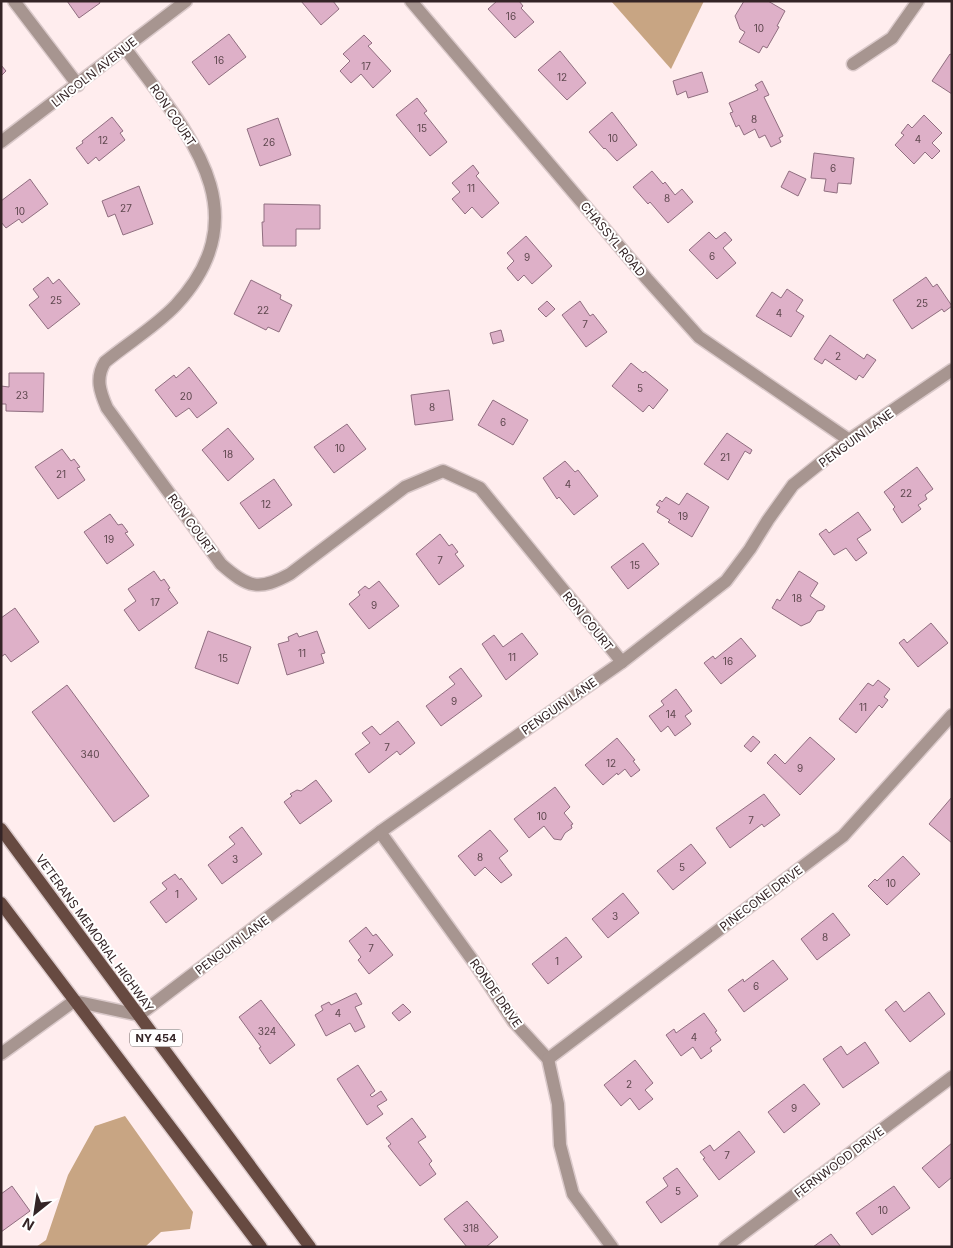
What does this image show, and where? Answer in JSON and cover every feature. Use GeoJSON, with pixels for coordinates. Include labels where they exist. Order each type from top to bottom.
{"type":"FeatureCollection","features":[{"type":"Feature","properties":{"kind":"main road","name":"VETERANS MEMORIAL HIGHWAY"},"geometry":{"type":"LineString","coordinates":[[1,829],[310,1247]]}},
{"type":"Feature","properties":{"kind":"main road","name":"NY 454"},"geometry":{"type":"LineString","coordinates":[[1,903],[261,1247]]}},
{"type":"Feature","properties":{"kind":"street"},"geometry":{"type":"LineString","coordinates":[[14,1],[78,85]]}},
{"type":"Feature","properties":{"kind":"street","name":"LINCOLN AVENUE"},"geometry":{"type":"LineString","coordinates":[[1,142],[186,1]]}},
{"type":"Feature","properties":{"kind":"street","name":"CHASSYL ROAD"},"geometry":{"type":"LineString","coordinates":[[411,1],[647,279],[699,337],[849,440]]}},
{"type":"Feature","properties":{"kind":"street"},"geometry":{"type":"LineString","coordinates":[[853,64],[892,38],[918,1]]}},
{"type":"Feature","properties":{"kind":"street","name":"RON COURT"},"geometry":{"type":"LineString","coordinates":[[125,48],[187,133],[206,170],[213,193],[216,215],[212,242],[204,268],[176,305],[105,362],[100,371],[101,395],[107,408],[221,564],[235,576],[251,584],[263,586],[274,582],[290,574],[405,487],[443,471],[480,488],[622,662]]}},
{"type":"Feature","properties":{"kind":"street","name":"PENGUIN LANE"},"geometry":{"type":"LineString","coordinates":[[139,1015],[380,832],[622,662],[726,581],[750,550],[768,520],[793,485],[849,440],[952,370]]}},
{"type":"Feature","properties":{"kind":"street","name":"PINECONE DRIVE"},"geometry":{"type":"LineString","coordinates":[[548,1059],[843,836],[952,715]]}},
{"type":"Feature","properties":{"kind":"street","name":"RONDE DRIVE"},"geometry":{"type":"LineString","coordinates":[[380,832],[476,965],[514,1022],[548,1059]]}},
{"type":"Feature","properties":{"kind":"street"},"geometry":{"type":"LineString","coordinates":[[1,1054],[74,1001],[139,1015]]}},
{"type":"Feature","properties":{"kind":"street"},"geometry":{"type":"LineString","coordinates":[[548,1059],[558,1104],[560,1145],[573,1194],[612,1247]]}},
{"type":"Feature","properties":{"kind":"street","name":"FERNWOOD DRIVE"},"geometry":{"type":"LineString","coordinates":[[725,1247],[952,1077]]}},
{"type":"Feature","properties":{"kind":"shaded area"},"geometry":{"type":"Polygon","coordinates":[[[611,1],[704,1],[671,69],[611,1]]]}},
{"type":"Feature","properties":{"kind":"shaded area"},"geometry":{"type":"Polygon","coordinates":[[[125,1116],[193,1212],[190,1229],[161,1232],[145,1247],[36,1247],[46,1240],[68,1175],[95,1126],[125,1116]]]}},
{"type":"Feature","properties":{"kind":"building"},"geometry":{"type":"Polygon","coordinates":[[[67,1],[99,1],[100,3],[79,18],[67,1]]]}},
{"type":"Feature","properties":{"kind":"building"},"geometry":{"type":"Polygon","coordinates":[[[301,1],[333,1],[339,9],[321,25],[301,1]]]}},
{"type":"Feature","properties":{"kind":"building"},"geometry":{"type":"Polygon","coordinates":[[[497,1],[519,1],[523,6],[521,8],[534,22],[515,38],[488,9],[497,1]]]}},
{"type":"Feature","properties":{"kind":"building"},"geometry":{"type":"Polygon","coordinates":[[[744,1],[768,1],[785,11],[777,26],[779,27],[767,48],[763,46],[759,53],[739,42],[745,32],[740,29],[735,16],[744,1]]]}},
{"type":"Feature","properties":{"kind":"building"},"geometry":{"type":"Polygon","coordinates":[[[229,34],[246,57],[209,85],[192,62],[229,34]]]}},
{"type":"Feature","properties":{"kind":"building"},"geometry":{"type":"Polygon","coordinates":[[[364,35],[372,43],[368,46],[391,71],[373,88],[361,74],[351,83],[340,71],[350,61],[343,54],[364,35]]]}},
{"type":"Feature","properties":{"kind":"building"},"geometry":{"type":"Polygon","coordinates":[[[560,51],[586,83],[567,100],[538,70],[560,51]]]}},
{"type":"Feature","properties":{"kind":"building"},"geometry":{"type":"Polygon","coordinates":[[[950,54],[952,55],[952,94],[932,81],[950,54]]]}},
{"type":"Feature","properties":{"kind":"building"},"geometry":{"type":"Polygon","coordinates":[[[1,65],[6,71],[1,76],[1,65]]]}},
{"type":"Feature","properties":{"kind":"building"},"geometry":{"type":"Polygon","coordinates":[[[702,72],[708,92],[688,98],[686,91],[677,95],[673,81],[702,72]]]}},
{"type":"Feature","properties":{"kind":"building"},"geometry":{"type":"Polygon","coordinates":[[[762,81],[769,95],[764,97],[783,136],[779,138],[781,142],[771,147],[765,135],[759,138],[755,129],[744,135],[739,125],[736,127],[730,113],[733,112],[729,103],[758,90],[755,85],[762,81]]]}},
{"type":"Feature","properties":{"kind":"building"},"geometry":{"type":"Polygon","coordinates":[[[417,98],[427,111],[424,113],[447,142],[430,156],[396,115],[417,98]]]}},
{"type":"Feature","properties":{"kind":"building"},"geometry":{"type":"Polygon","coordinates":[[[612,112],[637,145],[617,161],[589,132],[612,112]]]}},
{"type":"Feature","properties":{"kind":"building"},"geometry":{"type":"Polygon","coordinates":[[[924,115],[942,133],[932,143],[940,151],[932,159],[925,152],[914,164],[895,145],[904,135],[901,133],[908,124],[912,128],[924,115]]]}},
{"type":"Feature","properties":{"kind":"building"},"geometry":{"type":"Polygon","coordinates":[[[112,117],[123,131],[120,133],[125,140],[99,161],[96,157],[88,164],[76,148],[112,117]]]}},
{"type":"Feature","properties":{"kind":"building"},"geometry":{"type":"Polygon","coordinates":[[[278,118],[291,155],[260,166],[247,129],[278,118]]]}},
{"type":"Feature","properties":{"kind":"building"},"geometry":{"type":"Polygon","coordinates":[[[814,153],[854,158],[851,184],[838,183],[837,193],[824,191],[826,179],[811,178],[814,153]]]}},
{"type":"Feature","properties":{"kind":"building"},"geometry":{"type":"Polygon","coordinates":[[[473,165],[479,173],[476,176],[499,203],[482,218],[472,207],[465,214],[452,199],[460,192],[452,183],[473,165]]]}},
{"type":"Feature","properties":{"kind":"building"},"geometry":{"type":"Polygon","coordinates":[[[652,171],[663,184],[665,182],[675,195],[682,189],[693,202],[668,223],[650,202],[648,204],[633,187],[652,171]]]}},
{"type":"Feature","properties":{"kind":"building"},"geometry":{"type":"Polygon","coordinates":[[[789,171],[806,179],[798,196],[781,187],[789,171]]]}},
{"type":"Feature","properties":{"kind":"building"},"geometry":{"type":"Polygon","coordinates":[[[30,179],[48,204],[22,223],[19,219],[6,228],[1,222],[1,201],[30,179]]]}},
{"type":"Feature","properties":{"kind":"building"},"geometry":{"type":"Polygon","coordinates":[[[139,186],[153,224],[123,235],[115,214],[108,217],[102,201],[139,186]]]}},
{"type":"Feature","properties":{"kind":"building"},"geometry":{"type":"Polygon","coordinates":[[[264,204],[320,205],[320,229],[296,229],[296,246],[263,246],[262,222],[264,222],[264,204]]]}},
{"type":"Feature","properties":{"kind":"building"},"geometry":{"type":"Polygon","coordinates":[[[709,232],[716,239],[725,232],[732,240],[723,248],[736,263],[717,279],[689,250],[709,232]]]}},
{"type":"Feature","properties":{"kind":"building"},"geometry":{"type":"Polygon","coordinates":[[[526,236],[552,266],[532,284],[524,275],[518,281],[507,268],[514,261],[507,253],[526,236]]]}},
{"type":"Feature","properties":{"kind":"building"},"geometry":{"type":"Polygon","coordinates":[[[48,277],[53,284],[59,279],[80,304],[48,329],[29,305],[39,297],[33,289],[48,277]]]}},
{"type":"Feature","properties":{"kind":"building"},"geometry":{"type":"Polygon","coordinates":[[[926,277],[933,287],[937,284],[952,306],[944,312],[942,309],[912,329],[893,300],[926,277]]]}},
{"type":"Feature","properties":{"kind":"building"},"geometry":{"type":"Polygon","coordinates":[[[251,280],[281,295],[280,299],[292,305],[279,332],[268,327],[266,330],[234,314],[251,280]]]}},
{"type":"Feature","properties":{"kind":"building"},"geometry":{"type":"Polygon","coordinates":[[[787,289],[803,300],[796,311],[804,316],[791,337],[756,316],[772,292],[781,298],[787,289]]]}},
{"type":"Feature","properties":{"kind":"building"},"geometry":{"type":"Polygon","coordinates":[[[547,301],[555,309],[546,317],[538,309],[547,301]]]}},
{"type":"Feature","properties":{"kind":"building"},"geometry":{"type":"Polygon","coordinates":[[[580,301],[590,316],[593,314],[607,332],[586,347],[562,315],[580,301]]]}},
{"type":"Feature","properties":{"kind":"building"},"geometry":{"type":"Polygon","coordinates":[[[501,330],[504,341],[493,344],[490,333],[501,330]]]}},
{"type":"Feature","properties":{"kind":"building"},"geometry":{"type":"Polygon","coordinates":[[[830,335],[864,359],[867,354],[876,360],[863,378],[859,375],[856,380],[825,359],[822,364],[814,359],[830,335]]]}},
{"type":"Feature","properties":{"kind":"building"},"geometry":{"type":"Polygon","coordinates":[[[631,363],[643,373],[645,371],[668,390],[653,409],[649,405],[643,412],[612,386],[631,363]]]}},
{"type":"Feature","properties":{"kind":"building"},"geometry":{"type":"Polygon","coordinates":[[[189,367],[217,403],[197,418],[189,408],[176,417],[155,390],[174,375],[176,378],[189,367]]]}},
{"type":"Feature","properties":{"kind":"building"},"geometry":{"type":"Polygon","coordinates":[[[9,373],[44,373],[43,412],[6,411],[6,404],[1,404],[1,386],[9,387],[9,373]]]}},
{"type":"Feature","properties":{"kind":"building"},"geometry":{"type":"Polygon","coordinates":[[[449,390],[453,420],[415,425],[411,395],[449,390]]]}},
{"type":"Feature","properties":{"kind":"building"},"geometry":{"type":"Polygon","coordinates":[[[493,400],[528,420],[513,445],[478,425],[493,400]]]}},
{"type":"Feature","properties":{"kind":"building"},"geometry":{"type":"Polygon","coordinates":[[[347,424],[366,449],[334,473],[314,447],[347,424]]]}},
{"type":"Feature","properties":{"kind":"building"},"geometry":{"type":"Polygon","coordinates":[[[228,428],[254,459],[228,481],[202,450],[228,428]]]}},
{"type":"Feature","properties":{"kind":"building"},"geometry":{"type":"Polygon","coordinates":[[[727,433],[752,450],[750,454],[745,451],[728,480],[704,464],[727,433]]]}},
{"type":"Feature","properties":{"kind":"building"},"geometry":{"type":"Polygon","coordinates":[[[62,449],[71,461],[74,459],[80,467],[77,468],[85,480],[58,499],[35,467],[62,449]]]}},
{"type":"Feature","properties":{"kind":"building"},"geometry":{"type":"Polygon","coordinates":[[[565,461],[575,472],[578,470],[598,496],[574,515],[559,497],[557,499],[543,478],[565,461]]]}},
{"type":"Feature","properties":{"kind":"building"},"geometry":{"type":"Polygon","coordinates":[[[917,467],[933,489],[925,495],[927,499],[918,505],[921,509],[902,523],[893,509],[895,507],[884,492],[917,467]]]}},
{"type":"Feature","properties":{"kind":"building"},"geometry":{"type":"Polygon","coordinates":[[[274,479],[292,505],[259,529],[240,503],[274,479]]]}},
{"type":"Feature","properties":{"kind":"building"},"geometry":{"type":"Polygon","coordinates":[[[687,493],[709,507],[692,537],[668,522],[670,520],[657,512],[660,507],[656,505],[666,497],[679,505],[687,493]]]}},
{"type":"Feature","properties":{"kind":"building"},"geometry":{"type":"Polygon","coordinates":[[[858,512],[871,530],[857,539],[867,553],[856,561],[846,548],[834,555],[819,534],[826,529],[829,533],[858,512]]]}},
{"type":"Feature","properties":{"kind":"building"},"geometry":{"type":"Polygon","coordinates":[[[110,514],[118,525],[122,524],[128,532],[125,533],[134,545],[107,564],[84,532],[110,514]]]}},
{"type":"Feature","properties":{"kind":"building"},"geometry":{"type":"Polygon","coordinates":[[[440,534],[449,546],[452,544],[458,552],[455,554],[464,566],[439,585],[416,554],[440,534]]]}},
{"type":"Feature","properties":{"kind":"building"},"geometry":{"type":"Polygon","coordinates":[[[643,543],[659,564],[628,589],[611,567],[643,543]]]}},
{"type":"Feature","properties":{"kind":"building"},"geometry":{"type":"Polygon","coordinates":[[[154,571],[161,581],[164,579],[170,588],[168,589],[178,603],[139,631],[124,610],[136,601],[128,589],[154,571]]]}},
{"type":"Feature","properties":{"kind":"building"},"geometry":{"type":"Polygon","coordinates":[[[799,571],[818,583],[810,596],[825,606],[823,610],[817,611],[810,622],[801,626],[772,608],[777,599],[780,601],[799,571]]]}},
{"type":"Feature","properties":{"kind":"building"},"geometry":{"type":"Polygon","coordinates":[[[379,581],[399,606],[369,629],[349,604],[360,595],[358,592],[365,586],[369,589],[379,581]]]}},
{"type":"Feature","properties":{"kind":"building"},"geometry":{"type":"Polygon","coordinates":[[[15,608],[39,642],[11,662],[5,654],[1,657],[1,618],[15,608]]]}},
{"type":"Feature","properties":{"kind":"building"},"geometry":{"type":"Polygon","coordinates":[[[931,623],[948,643],[918,667],[899,643],[904,639],[907,643],[931,623]]]}},
{"type":"Feature","properties":{"kind":"building"},"geometry":{"type":"Polygon","coordinates":[[[208,631],[251,647],[238,684],[195,668],[208,631]]]}},
{"type":"Feature","properties":{"kind":"building"},"geometry":{"type":"Polygon","coordinates":[[[317,631],[325,653],[321,654],[324,663],[287,675],[278,644],[289,641],[288,637],[297,633],[299,637],[317,631]]]}},
{"type":"Feature","properties":{"kind":"building"},"geometry":{"type":"Polygon","coordinates":[[[522,633],[538,654],[506,680],[482,644],[494,635],[503,647],[522,633]]]}},
{"type":"Feature","properties":{"kind":"building"},"geometry":{"type":"Polygon","coordinates":[[[741,638],[756,656],[721,684],[704,663],[713,656],[715,659],[741,638]]]}},
{"type":"Feature","properties":{"kind":"building"},"geometry":{"type":"Polygon","coordinates":[[[461,668],[482,696],[441,726],[426,706],[455,684],[449,677],[461,668]]]}},
{"type":"Feature","properties":{"kind":"building"},"geometry":{"type":"Polygon","coordinates":[[[878,680],[890,689],[884,697],[888,700],[882,708],[879,705],[856,733],[839,719],[868,683],[873,686],[878,680]]]}},
{"type":"Feature","properties":{"kind":"building"},"geometry":{"type":"Polygon","coordinates":[[[67,685],[149,796],[114,822],[32,712],[67,685]]]}},
{"type":"Feature","properties":{"kind":"building"},"geometry":{"type":"Polygon","coordinates":[[[676,689],[692,711],[685,716],[691,724],[675,736],[668,726],[661,732],[649,716],[664,705],[661,701],[676,689]]]}},
{"type":"Feature","properties":{"kind":"building"},"geometry":{"type":"Polygon","coordinates":[[[398,721],[415,743],[400,755],[397,751],[369,773],[355,754],[370,743],[362,733],[372,726],[380,735],[398,721]]]}},
{"type":"Feature","properties":{"kind":"building"},"geometry":{"type":"Polygon","coordinates":[[[753,736],[760,742],[751,752],[744,746],[753,736]]]}},
{"type":"Feature","properties":{"kind":"building"},"geometry":{"type":"Polygon","coordinates":[[[810,737],[835,759],[800,795],[767,763],[775,754],[785,764],[810,737]]]}},
{"type":"Feature","properties":{"kind":"building"},"geometry":{"type":"Polygon","coordinates":[[[617,738],[635,760],[633,761],[640,770],[631,777],[625,769],[603,785],[585,765],[617,738]]]}},
{"type":"Feature","properties":{"kind":"building"},"geometry":{"type":"Polygon","coordinates":[[[316,780],[332,801],[300,824],[284,802],[292,796],[290,794],[297,790],[301,791],[316,780]]]}},
{"type":"Feature","properties":{"kind":"building"},"geometry":{"type":"Polygon","coordinates":[[[555,787],[570,807],[564,813],[573,824],[571,825],[572,828],[565,833],[561,840],[554,839],[544,826],[529,838],[514,819],[555,787]]]}},
{"type":"Feature","properties":{"kind":"building"},"geometry":{"type":"Polygon","coordinates":[[[764,794],[780,815],[764,827],[762,824],[730,848],[716,828],[764,794]]]}},
{"type":"Feature","properties":{"kind":"building"},"geometry":{"type":"Polygon","coordinates":[[[952,797],[952,843],[929,824],[952,797]]]}},
{"type":"Feature","properties":{"kind":"building"},"geometry":{"type":"Polygon","coordinates":[[[242,827],[262,854],[222,884],[208,865],[235,844],[229,837],[242,827]]]}},
{"type":"Feature","properties":{"kind":"building"},"geometry":{"type":"Polygon","coordinates":[[[490,830],[508,851],[499,858],[512,875],[501,883],[485,867],[475,876],[458,856],[490,830]]]}},
{"type":"Feature","properties":{"kind":"building"},"geometry":{"type":"Polygon","coordinates":[[[691,844],[706,863],[673,890],[657,871],[691,844]]]}},
{"type":"Feature","properties":{"kind":"building"},"geometry":{"type":"Polygon","coordinates":[[[903,856],[920,874],[887,905],[868,886],[875,879],[877,881],[903,856]]]}},
{"type":"Feature","properties":{"kind":"building"},"geometry":{"type":"Polygon","coordinates":[[[175,874],[180,880],[181,878],[197,899],[166,923],[150,902],[167,889],[162,883],[175,874]]]}},
{"type":"Feature","properties":{"kind":"building"},"geometry":{"type":"Polygon","coordinates":[[[623,893],[639,913],[608,938],[592,919],[623,893]]]}},
{"type":"Feature","properties":{"kind":"building"},"geometry":{"type":"Polygon","coordinates":[[[833,913],[850,935],[817,960],[801,939],[833,913]]]}},
{"type":"Feature","properties":{"kind":"building"},"geometry":{"type":"Polygon","coordinates":[[[366,927],[373,936],[376,934],[393,955],[369,974],[358,960],[361,957],[349,941],[366,927]]]}},
{"type":"Feature","properties":{"kind":"building"},"geometry":{"type":"Polygon","coordinates":[[[566,937],[582,957],[548,984],[532,964],[566,937]]]}},
{"type":"Feature","properties":{"kind":"building"},"geometry":{"type":"Polygon","coordinates":[[[773,960],[788,979],[744,1012],[728,990],[743,979],[744,982],[773,960]]]}},
{"type":"Feature","properties":{"kind":"building"},"geometry":{"type":"Polygon","coordinates":[[[929,992],[945,1014],[910,1042],[885,1010],[896,1001],[904,1012],[929,992]]]}},
{"type":"Feature","properties":{"kind":"building"},"geometry":{"type":"Polygon","coordinates":[[[356,993],[362,1004],[355,1007],[365,1027],[355,1032],[350,1023],[326,1036],[315,1015],[323,1010],[321,1006],[329,1002],[331,1005],[356,993]]]}},
{"type":"Feature","properties":{"kind":"building"},"geometry":{"type":"Polygon","coordinates":[[[261,1000],[295,1045],[270,1064],[259,1048],[261,1047],[239,1017],[261,1000]]]}},
{"type":"Feature","properties":{"kind":"building"},"geometry":{"type":"Polygon","coordinates":[[[403,1004],[411,1012],[399,1021],[392,1013],[403,1004]]]}},
{"type":"Feature","properties":{"kind":"building"},"geometry":{"type":"Polygon","coordinates":[[[704,1013],[721,1040],[710,1048],[712,1051],[701,1059],[693,1047],[681,1056],[666,1035],[674,1029],[676,1033],[704,1013]]]}},
{"type":"Feature","properties":{"kind":"building"},"geometry":{"type":"Polygon","coordinates":[[[865,1042],[879,1063],[843,1088],[823,1059],[841,1046],[847,1055],[865,1042]]]}},
{"type":"Feature","properties":{"kind":"building"},"geometry":{"type":"Polygon","coordinates":[[[635,1060],[653,1083],[645,1090],[653,1099],[639,1110],[630,1098],[621,1106],[604,1085],[635,1060]]]}},
{"type":"Feature","properties":{"kind":"building"},"geometry":{"type":"Polygon","coordinates":[[[358,1065],[375,1091],[370,1095],[372,1097],[381,1091],[387,1100],[377,1106],[383,1114],[367,1125],[337,1079],[358,1065]]]}},
{"type":"Feature","properties":{"kind":"building"},"geometry":{"type":"Polygon","coordinates":[[[804,1084],[820,1104],[784,1133],[768,1112],[804,1084]]]}},
{"type":"Feature","properties":{"kind":"building"},"geometry":{"type":"Polygon","coordinates":[[[412,1118],[426,1137],[418,1142],[432,1161],[429,1164],[436,1174],[420,1186],[388,1146],[391,1144],[386,1138],[412,1118]]]}},
{"type":"Feature","properties":{"kind":"building"},"geometry":{"type":"Polygon","coordinates":[[[739,1131],[755,1152],[719,1180],[700,1152],[710,1145],[714,1151],[739,1131]]]}},
{"type":"Feature","properties":{"kind":"building"},"geometry":{"type":"Polygon","coordinates":[[[952,1143],[952,1177],[939,1188],[922,1168],[952,1143]]]}},
{"type":"Feature","properties":{"kind":"building"},"geometry":{"type":"Polygon","coordinates":[[[677,1168],[698,1196],[661,1223],[646,1202],[668,1186],[663,1178],[677,1168]]]}},
{"type":"Feature","properties":{"kind":"building"},"geometry":{"type":"Polygon","coordinates":[[[12,1186],[30,1211],[1,1232],[1,1194],[12,1186]]]}},
{"type":"Feature","properties":{"kind":"building"},"geometry":{"type":"Polygon","coordinates":[[[894,1186],[910,1208],[872,1235],[856,1213],[894,1186]]]}},
{"type":"Feature","properties":{"kind":"building"},"geometry":{"type":"Polygon","coordinates":[[[467,1201],[498,1237],[486,1247],[467,1247],[444,1219],[467,1201]]]}},
{"type":"Feature","properties":{"kind":"building"},"geometry":{"type":"Polygon","coordinates":[[[831,1234],[841,1247],[813,1247],[831,1234]]]}}]}
